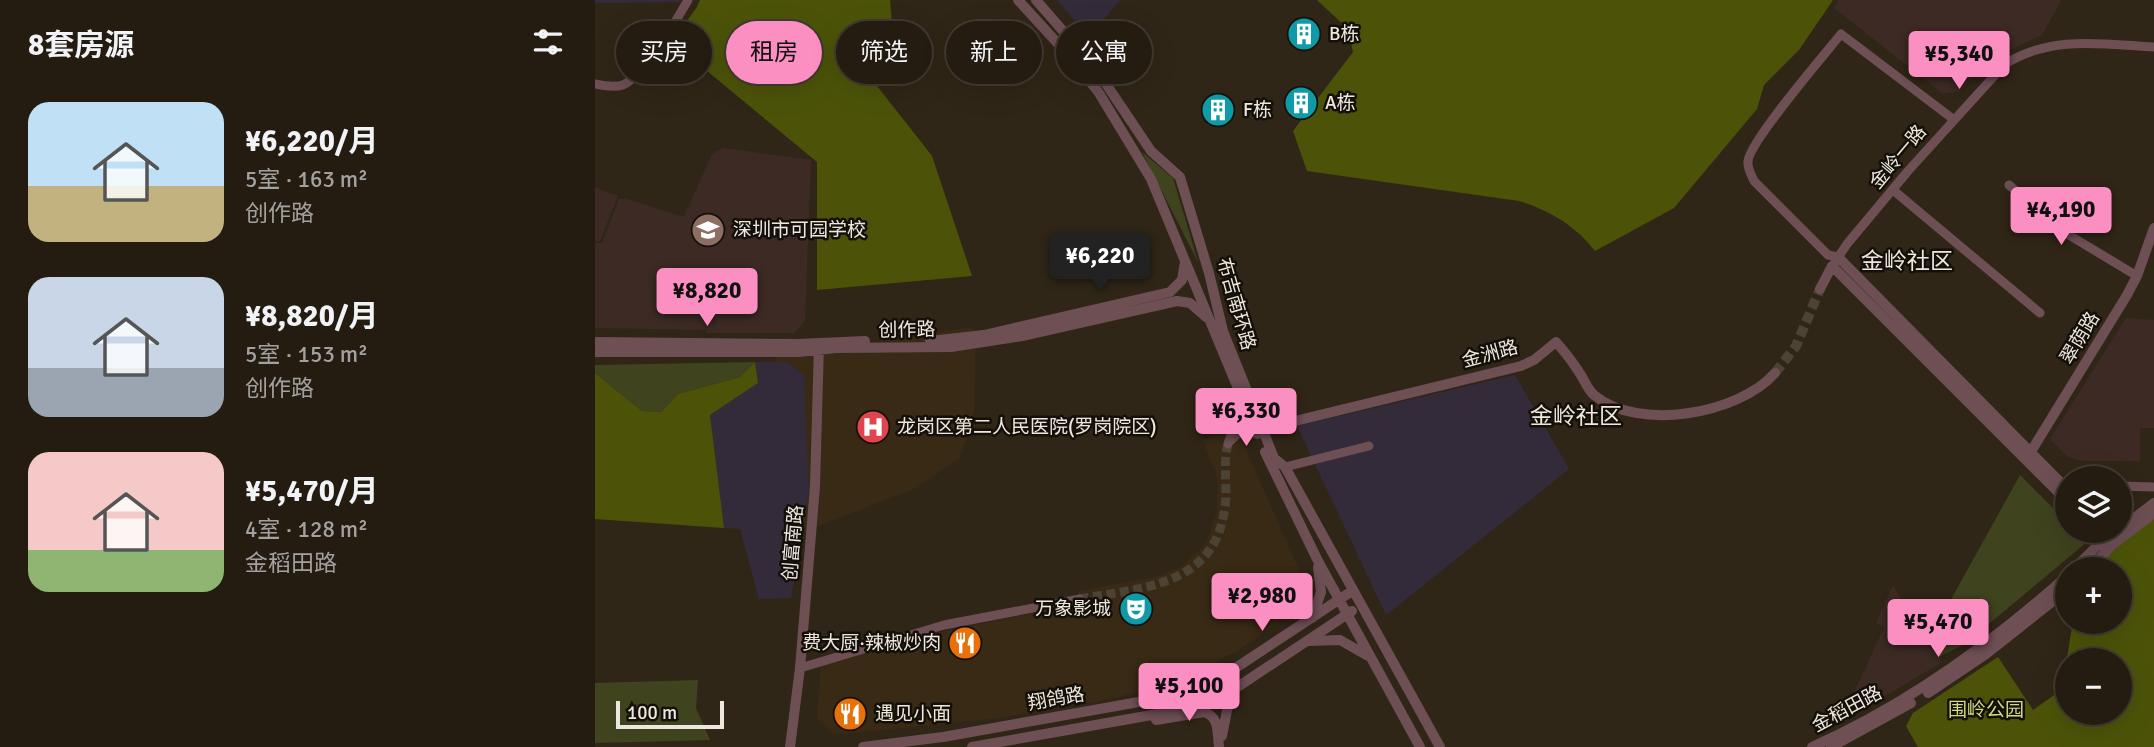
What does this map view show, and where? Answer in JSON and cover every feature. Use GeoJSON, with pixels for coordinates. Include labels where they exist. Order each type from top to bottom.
{"type":"FeatureCollection","features":[{"type":"Feature","properties":{"kind":"street"},"geometry":{"type":"LineString","coordinates":[[595,84],[614,87],[628,82],[659,48],[688,0]]}},
{"type":"Feature","properties":{"kind":"street","name":"布吉南环路"},"geometry":{"type":"LineString","coordinates":[[1018,0],[1072,59],[1124,131],[1151,179],[1248,415],[1274,458],[1285,467],[1440,747]]}},
{"type":"Feature","properties":{"kind":"street","name":"布吉南环路"},"geometry":{"type":"LineString","coordinates":[[1036,0],[1096,69],[1151,151],[1180,177],[1209,273],[1223,331],[1274,474],[1339,601],[1420,747]]}},
{"type":"Feature","properties":{"kind":"street"},"geometry":{"type":"LineString","coordinates":[[1953,119],[1841,34],[1763,133],[1748,159],[1748,169],[1754,181],[2028,456],[2055,486]]}},
{"type":"Feature","properties":{"kind":"street","name":"金岭一路"},"geometry":{"type":"LineString","coordinates":[[1833,259],[1953,119],[2005,64],[2020,54],[2038,47],[2084,43],[2154,47]]}},
{"type":"Feature","properties":{"kind":"street"},"geometry":{"type":"LineString","coordinates":[[2009,185],[2059,229],[2137,276]]}},
{"type":"Feature","properties":{"kind":"street"},"geometry":{"type":"LineString","coordinates":[[1893,190],[2040,313]]}},
{"type":"Feature","properties":{"kind":"street","name":"翠荫路"},"geometry":{"type":"LineString","coordinates":[[2028,456],[2137,276],[2154,228]]}},
{"type":"Feature","properties":{"kind":"street","name":"创作路"},"geometry":{"type":"LineString","coordinates":[[1021,332],[1170,292],[1182,280],[1185,259]]}},
{"type":"Feature","properties":{"kind":"street"},"geometry":{"type":"LineString","coordinates":[[1820,289],[1833,259]]}},
{"type":"Feature","properties":{"kind":"street","name":"创作路"},"geometry":{"type":"LineString","coordinates":[[595,352],[819,347],[936,340],[1021,332],[1177,301],[1190,303],[1207,319]]}},
{"type":"Feature","properties":{"kind":"street","name":"创作路"},"geometry":{"type":"LineString","coordinates":[[595,342],[798,344],[819,347]]}},
{"type":"Feature","properties":{"kind":"street","name":"金洲路"},"geometry":{"type":"LineString","coordinates":[[1259,430],[1521,366],[1534,360],[1556,342],[1591,394],[1614,406],[1651,415],[1686,415],[1741,398],[1765,385],[1775,373]]}},
{"type":"Feature","properties":{"kind":"street","name":"创富南路"},"geometry":{"type":"LineString","coordinates":[[790,747],[800,668],[815,486],[819,347]]}},
{"type":"Feature","properties":{"kind":"street"},"geometry":{"type":"LineString","coordinates":[[1248,415],[1234,426],[1228,444],[1239,433],[1259,430]]}},
{"type":"Feature","properties":{"kind":"street"},"geometry":{"type":"LineString","coordinates":[[1285,467],[1369,446]]}},
{"type":"Feature","properties":{"kind":"street"},"geometry":{"type":"LineString","coordinates":[[2028,456],[2055,479]]}},
{"type":"Feature","properties":{"kind":"street"},"geometry":{"type":"LineString","coordinates":[[2132,486],[2154,487]]}},
{"type":"Feature","properties":{"kind":"street"},"geometry":{"type":"LineString","coordinates":[[2132,520],[2154,503]]}},
{"type":"Feature","properties":{"kind":"street"},"geometry":{"type":"LineString","coordinates":[[2132,525],[2154,513]]}},
{"type":"Feature","properties":{"kind":"street"},"geometry":{"type":"LineString","coordinates":[[2086,557],[2102,543]]}},
{"type":"Feature","properties":{"kind":"street"},"geometry":{"type":"LineString","coordinates":[[1313,618],[1321,592],[1318,561]]}},
{"type":"Feature","properties":{"kind":"street","name":"金稻田路"},"geometry":{"type":"LineString","coordinates":[[1812,747],[1866,720],[1935,680],[2014,623],[2055,587]]}},
{"type":"Feature","properties":{"kind":"street","name":"翔鸽路"},"geometry":{"type":"LineString","coordinates":[[863,747],[943,737],[1161,698],[1192,690],[1228,673],[1352,591]]}},
{"type":"Feature","properties":{"kind":"street"},"geometry":{"type":"LineString","coordinates":[[800,668],[944,625],[1080,599]]}},
{"type":"Feature","properties":{"kind":"street","name":"金稻田路"},"geometry":{"type":"LineString","coordinates":[[1831,747],[1870,727],[1959,673],[2055,600]]}},
{"type":"Feature","properties":{"kind":"street","name":"翔鸽路"},"geometry":{"type":"LineString","coordinates":[[972,747],[1181,708],[1230,690],[1360,605]]}},
{"type":"Feature","properties":{"kind":"street"},"geometry":{"type":"LineString","coordinates":[[1306,641],[1340,640],[1371,659]]}},
{"type":"Feature","properties":{"kind":"street"},"geometry":{"type":"LineString","coordinates":[[1220,747],[1230,690]]}},
{"type":"Feature","properties":{"kind":"street"},"geometry":{"type":"LineString","coordinates":[[1136,718],[1154,720],[1209,713],[1217,723],[1220,747]]}},
{"type":"Feature","properties":{"kind":"shaded area"},"geometry":{"type":"Polygon","coordinates":[[[595,0],[681,0],[595,3],[595,0]]]}},
{"type":"Feature","properties":{"kind":"shaded area"},"geometry":{"type":"Polygon","coordinates":[[[1057,0],[1120,0],[1102,21],[1075,21],[1057,0]]]}},
{"type":"Feature","properties":{"kind":"shaded area"},"geometry":{"type":"Polygon","coordinates":[[[1839,0],[2061,1],[2042,35],[1996,57],[1959,91],[1943,94],[1834,8],[1839,0]]]}},
{"type":"Feature","properties":{"kind":"shaded area","name":"深圳市可园学校"},"geometry":{"type":"Polygon","coordinates":[[[723,148],[811,160],[805,321],[794,333],[707,333],[706,330],[595,328],[595,243],[602,243],[619,199],[627,199],[684,217],[712,154],[723,148]]]}},
{"type":"Feature","properties":{"kind":"shaded area"},"geometry":{"type":"Polygon","coordinates":[[[595,187],[618,196],[600,241],[595,241],[595,187]]]}},
{"type":"Feature","properties":{"kind":"shaded area"},"geometry":{"type":"Polygon","coordinates":[[[2126,318],[2154,320],[2154,428],[2140,428],[2140,461],[2082,461],[2068,457],[2050,439],[2126,318]]]}},
{"type":"Feature","properties":{"kind":"shaded area","name":"龙岗区第二人民医院(罗岗院区)"},"geometry":{"type":"Polygon","coordinates":[[[970,327],[976,331],[974,413],[960,458],[916,488],[775,543],[775,360],[781,354],[823,345],[890,341],[970,327]]]}},
{"type":"Feature","properties":{"kind":"shaded area"},"geometry":{"type":"Polygon","coordinates":[[[755,362],[787,362],[804,375],[809,489],[791,598],[759,599],[740,529],[724,528],[710,415],[758,383],[755,362]]]}},
{"type":"Feature","properties":{"kind":"shaded area"},"geometry":{"type":"Polygon","coordinates":[[[1515,375],[1569,469],[1386,615],[1297,426],[1515,375]]]}},
{"type":"Feature","properties":{"kind":"shaded area"},"geometry":{"type":"Polygon","coordinates":[[[1232,418],[1305,583],[1297,608],[1267,631],[1235,652],[1177,681],[1111,699],[992,719],[833,734],[817,719],[821,664],[949,630],[1080,604],[1078,591],[1155,577],[1181,567],[1202,548],[1217,511],[1218,485],[1203,440],[1212,437],[1232,418]]]}},
{"type":"Feature","properties":{"kind":"shaded area"},"geometry":{"type":"Polygon","coordinates":[[[1893,585],[1905,606],[1932,618],[1921,643],[1943,653],[1939,664],[1841,722],[1884,627],[1876,623],[1893,585]]]}},
{"type":"Feature","properties":{"kind":"green space"},"geometry":{"type":"Polygon","coordinates":[[[700,0],[890,0],[892,21],[836,21],[836,84],[875,84],[932,156],[972,276],[817,290],[817,162],[712,75],[712,21],[687,21],[700,0]]]}},
{"type":"Feature","properties":{"kind":"green space"},"geometry":{"type":"Polygon","coordinates":[[[1317,0],[1833,0],[1799,50],[1764,85],[1757,109],[1674,208],[1595,251],[1561,220],[1519,201],[1307,171],[1293,131],[1353,52],[1348,29],[1317,0]]]}},
{"type":"Feature","properties":{"kind":"green space"},"geometry":{"type":"Polygon","coordinates":[[[1142,152],[1173,178],[1198,262],[1142,152]]]}},
{"type":"Feature","properties":{"kind":"green space"},"geometry":{"type":"Polygon","coordinates":[[[755,362],[740,377],[678,394],[661,412],[642,411],[595,373],[595,365],[755,362]]]}},
{"type":"Feature","properties":{"kind":"green space"},"geometry":{"type":"Polygon","coordinates":[[[755,362],[758,383],[710,415],[724,528],[595,519],[595,373],[642,411],[661,412],[678,394],[740,377],[755,362]]]}},
{"type":"Feature","properties":{"kind":"green space"},"geometry":{"type":"Polygon","coordinates":[[[2020,475],[2055,510],[2055,543],[2086,543],[2069,557],[2055,557],[2055,569],[1965,644],[1939,657],[1937,648],[1952,622],[1944,612],[2020,475]]]}},
{"type":"Feature","properties":{"kind":"green space","name":"围岭公园"},"geometry":{"type":"Polygon","coordinates":[[[2154,514],[2154,747],[1918,747],[1906,726],[1913,713],[1998,657],[2033,710],[2055,694],[2055,725],[2132,725],[2132,648],[2069,648],[2071,634],[2132,634],[2132,557],[2107,557],[2121,543],[2132,543],[2132,532],[2154,514]]]}},
{"type":"Feature","properties":{"kind":"green space"},"geometry":{"type":"Polygon","coordinates":[[[698,680],[696,708],[710,740],[595,743],[595,683],[698,680]]]}},
{"type":"Feature","properties":{"kind":"tunnel"},"geometry":{"type":"LineString","coordinates":[[1775,373],[1796,346],[1820,289]]}},
{"type":"Feature","properties":{"kind":"tunnel"},"geometry":{"type":"LineString","coordinates":[[1080,599],[1170,580],[1189,570],[1205,556],[1217,537],[1224,513],[1228,444]]}},
{"type":"Feature","properties":{"kind":"place","name":"B栋"},"geometry":{"type":"Point","coordinates":[1304,34]}},
{"type":"Feature","properties":{"kind":"place","name":"A栋"},"geometry":{"type":"Point","coordinates":[1301,103]}},
{"type":"Feature","properties":{"kind":"place","name":"F栋"},"geometry":{"type":"Point","coordinates":[1218,110]}},
{"type":"Feature","properties":{"kind":"place","name":"深圳市可园学校"},"geometry":{"type":"Point","coordinates":[708,230]}},
{"type":"Feature","properties":{"kind":"place","name":"龙岗区第二人民医院(罗岗院区)"},"geometry":{"type":"Point","coordinates":[873,427]}},
{"type":"Feature","properties":{"kind":"place","name":"万象影城"},"geometry":{"type":"Point","coordinates":[1136,609]}},
{"type":"Feature","properties":{"kind":"place","name":"费大厨·辣椒炒肉"},"geometry":{"type":"Point","coordinates":[965,643]}},
{"type":"Feature","properties":{"kind":"place","name":"遇见小面"},"geometry":{"type":"Point","coordinates":[850,714]}},
{"type":"Feature","properties":{"kind":"district","name":"金岭社区"},"geometry":{"type":"Point","coordinates":[1907,261]}},
{"type":"Feature","properties":{"kind":"district","name":"金岭社区"},"geometry":{"type":"Point","coordinates":[1576,416]}}]}
